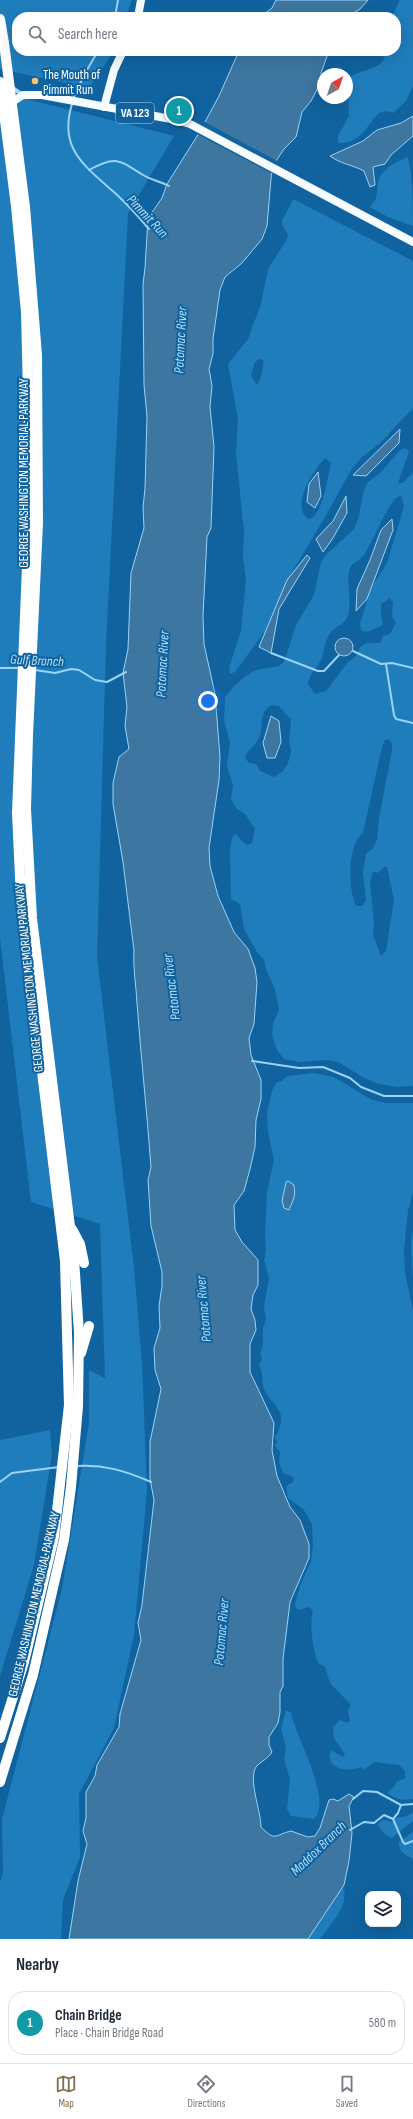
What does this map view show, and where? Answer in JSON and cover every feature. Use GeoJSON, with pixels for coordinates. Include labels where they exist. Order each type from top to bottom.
{"type":"FeatureCollection","features":[{"type":"Feature","properties":{"kind":"highway","name":"GEORGE WASHINGTON MEMORIAL PARKWAY"},"geometry":{"type":"LineString","coordinates":[[0,19],[4,43],[21,207],[26,312],[29,434],[29,602],[23,734],[17,813],[21,899],[65,1261],[73,1406]]}},
{"type":"Feature","properties":{"kind":"highway","name":"GEORGE WASHINGTON MEMORIAL PARKWAY"},"geometry":{"type":"LineString","coordinates":[[0,82],[21,207]]}},
{"type":"Feature","properties":{"kind":"highway","name":"GEORGE WASHINGTON MEMORIAL PARKWAY"},"geometry":{"type":"LineString","coordinates":[[0,1782],[33,1675],[59,1538],[78,1361],[79,1333],[70,1224],[32,918],[23,734]]}},
{"type":"Feature","properties":{"kind":"highway"},"geometry":{"type":"LineString","coordinates":[[70,1224],[80,1244],[84,1262]]}},
{"type":"Feature","properties":{"kind":"highway"},"geometry":{"type":"LineString","coordinates":[[78,1361],[88,1326]]}},
{"type":"Feature","properties":{"kind":"highway","name":"GEORGE WASHINGTON MEMORIAL PARKWAY"},"geometry":{"type":"LineString","coordinates":[[0,1738],[24,1662],[59,1538]]}},
{"type":"Feature","properties":{"kind":"main road"},"geometry":{"type":"LineString","coordinates":[[139,12],[141,0]]}},
{"type":"Feature","properties":{"kind":"main road","name":"VA 123"},"geometry":{"type":"LineString","coordinates":[[120,56],[114,70],[104,107],[171,118],[203,130],[413,242]]}},
{"type":"Feature","properties":{"kind":"main road"},"geometry":{"type":"LineString","coordinates":[[0,114],[12,101],[23,95],[42,95],[104,107]]}},
{"type":"Feature","properties":{"kind":"street"},"geometry":{"type":"LineString","coordinates":[[0,82],[17,90],[23,95]]}},
{"type":"Feature","properties":{"kind":"shaded area"},"geometry":{"type":"Polygon","coordinates":[[[0,0],[132,0],[128,12],[12,12],[12,56],[111,56],[89,88],[0,69],[0,0]]]}},
{"type":"Feature","properties":{"kind":"shaded area"},"geometry":{"type":"Polygon","coordinates":[[[400,0],[413,0],[413,86],[406,101],[393,113],[387,111],[379,113],[362,133],[352,141],[338,143],[338,136],[349,116],[349,104],[353,104],[353,75],[371,69],[381,63],[385,56],[401,56],[401,12],[394,12],[400,0]]]}},
{"type":"Feature","properties":{"kind":"shaded area"},"geometry":{"type":"Polygon","coordinates":[[[0,88],[30,100],[174,136],[128,213],[106,644],[97,957],[134,1268],[142,1364],[147,1490],[134,1635],[114,1728],[79,1794],[80,1857],[63,1900],[61,1939],[0,1939],[0,1882],[3,1872],[2,1819],[62,1589],[89,1423],[89,1370],[105,1378],[100,1224],[31,1202],[0,938],[0,88]]]}},
{"type":"Feature","properties":{"kind":"shaded area"},"geometry":{"type":"Polygon","coordinates":[[[408,158],[411,174],[413,226],[390,218],[370,207],[376,198],[378,183],[382,174],[393,164],[408,158]]]}},
{"type":"Feature","properties":{"kind":"shaded area"},"geometry":{"type":"Polygon","coordinates":[[[293,199],[413,261],[413,408],[379,444],[361,458],[351,470],[288,579],[268,627],[235,672],[230,674],[229,668],[241,631],[246,580],[243,558],[244,532],[236,453],[238,418],[228,364],[248,339],[261,304],[268,269],[287,239],[288,234],[283,227],[282,221],[293,199]],[[258,359],[254,364],[251,376],[257,385],[263,369],[263,360],[258,359]],[[325,458],[310,479],[303,497],[303,513],[308,519],[313,517],[318,512],[324,495],[331,463],[325,458]]]}},
{"type":"Feature","properties":{"kind":"shaded area"},"geometry":{"type":"Polygon","coordinates":[[[406,448],[409,452],[398,483],[403,483],[413,472],[413,1086],[397,1087],[380,1084],[364,1078],[338,1062],[328,1060],[300,1062],[284,1059],[277,1050],[272,1035],[273,1023],[279,1010],[275,989],[267,972],[264,960],[257,952],[244,929],[240,904],[231,899],[230,848],[233,836],[236,834],[244,843],[248,845],[252,843],[255,829],[245,814],[236,808],[231,799],[233,785],[227,766],[230,743],[224,720],[225,697],[235,685],[256,670],[279,666],[284,662],[296,625],[314,595],[321,562],[327,554],[354,529],[359,516],[363,493],[367,483],[381,472],[400,450],[406,448]],[[401,496],[397,497],[383,518],[364,555],[351,566],[348,578],[349,612],[347,618],[329,635],[321,660],[310,677],[308,684],[315,694],[326,691],[348,662],[356,656],[360,647],[366,643],[380,643],[383,636],[390,634],[396,623],[392,616],[393,602],[390,598],[381,604],[383,625],[367,632],[361,630],[360,624],[371,588],[387,563],[401,517],[404,505],[401,496]],[[271,705],[264,713],[258,740],[247,752],[245,758],[249,763],[256,764],[260,771],[274,777],[283,771],[288,763],[291,752],[289,739],[291,720],[279,706],[271,705]],[[388,739],[385,740],[382,747],[363,833],[354,847],[350,868],[351,889],[356,906],[362,906],[366,900],[363,872],[366,854],[373,848],[377,840],[379,819],[392,750],[392,743],[388,739]],[[384,867],[378,873],[373,871],[370,882],[374,925],[373,935],[381,956],[386,951],[394,900],[387,867],[384,867]]]}},
{"type":"Feature","properties":{"kind":"shaded area"},"geometry":{"type":"Polygon","coordinates":[[[314,1073],[334,1077],[372,1100],[386,1103],[413,1103],[413,1192],[408,1211],[404,1250],[405,1272],[413,1311],[413,1799],[409,1800],[399,1799],[387,1793],[394,1787],[397,1781],[405,1779],[405,1771],[399,1765],[374,1762],[364,1770],[361,1767],[356,1769],[339,1768],[331,1762],[331,1750],[343,1757],[345,1754],[334,1738],[333,1728],[339,1720],[347,1723],[350,1720],[348,1712],[351,1705],[330,1683],[325,1667],[318,1663],[312,1636],[311,1622],[313,1610],[308,1607],[299,1610],[296,1608],[295,1604],[300,1586],[311,1561],[313,1546],[312,1524],[304,1510],[288,1498],[286,1486],[293,1482],[294,1477],[283,1473],[279,1462],[280,1452],[275,1446],[277,1442],[275,1437],[280,1427],[281,1416],[264,1389],[261,1368],[259,1366],[262,1358],[260,1354],[263,1345],[263,1328],[266,1319],[264,1307],[269,1277],[264,1260],[266,1251],[265,1235],[267,1192],[274,1160],[268,1132],[267,1113],[272,1091],[277,1082],[282,1081],[287,1076],[314,1073]]]}},
{"type":"Feature","properties":{"kind":"shaded area"},"geometry":{"type":"Polygon","coordinates":[[[413,1230],[413,1279],[411,1245],[413,1230]]]}},
{"type":"Feature","properties":{"kind":"shaded area"},"geometry":{"type":"Polygon","coordinates":[[[50,1430],[52,1454],[34,1565],[0,1676],[0,1440],[50,1430]]]}},
{"type":"Feature","properties":{"kind":"shaded area"},"geometry":{"type":"Polygon","coordinates":[[[286,1710],[291,1713],[312,1768],[316,1783],[319,1798],[319,1810],[314,1819],[291,1816],[287,1809],[290,1780],[284,1758],[286,1748],[281,1729],[286,1710]]]}},
{"type":"Feature","properties":{"kind":"shaded area"},"geometry":{"type":"Polygon","coordinates":[[[413,1812],[413,1821],[392,1838],[380,1829],[378,1824],[383,1820],[393,1822],[396,1818],[407,1816],[413,1812]]]}},
{"type":"Feature","properties":{"kind":"shaded area"},"geometry":{"type":"Polygon","coordinates":[[[413,1832],[413,1859],[401,1851],[399,1842],[413,1832]]]}},
{"type":"Feature","properties":{"kind":"shaded area"},"geometry":{"type":"Polygon","coordinates":[[[341,1889],[344,1889],[345,1896],[337,1916],[320,1939],[308,1939],[341,1889]]]}},
{"type":"Feature","properties":{"kind":"water"},"geometry":{"type":"Polygon","coordinates":[[[276,0],[368,0],[355,12],[267,12],[272,8],[276,0]]]}},
{"type":"Feature","properties":{"kind":"water","name":"Potomac River"},"geometry":{"type":"Polygon","coordinates":[[[237,56],[327,56],[323,68],[317,68],[317,90],[311,101],[302,112],[296,137],[284,149],[272,167],[267,226],[262,239],[242,263],[225,277],[220,290],[213,339],[213,354],[209,369],[212,386],[210,407],[214,447],[211,528],[207,537],[203,616],[204,644],[215,694],[220,757],[219,780],[209,848],[210,866],[218,896],[234,932],[248,949],[255,968],[257,982],[254,1024],[249,1038],[251,1055],[261,1080],[261,1099],[256,1120],[255,1147],[250,1169],[244,1191],[234,1205],[235,1230],[242,1242],[258,1260],[258,1285],[253,1295],[251,1309],[255,1320],[256,1330],[250,1344],[250,1372],[274,1423],[272,1450],[277,1476],[290,1507],[300,1520],[309,1544],[309,1558],[290,1602],[283,1659],[283,1686],[280,1692],[280,1712],[278,1723],[269,1737],[269,1745],[272,1752],[256,1767],[253,1780],[261,1827],[270,1835],[275,1836],[291,1831],[308,1837],[315,1836],[320,1828],[329,1800],[333,1799],[338,1801],[349,1794],[354,1797],[349,1806],[352,1833],[349,1861],[344,1885],[308,1939],[69,1939],[78,1881],[87,1844],[83,1831],[86,1818],[86,1792],[95,1776],[97,1765],[119,1727],[120,1714],[141,1640],[138,1623],[142,1605],[154,1500],[150,1479],[150,1442],[161,1389],[155,1370],[154,1348],[160,1328],[159,1306],[162,1286],[162,1272],[151,1226],[148,1180],[151,1167],[134,951],[123,862],[113,804],[113,783],[119,757],[129,749],[125,726],[127,707],[123,673],[128,649],[131,573],[144,528],[143,508],[147,416],[144,385],[143,284],[148,218],[162,198],[167,184],[199,133],[219,96],[237,56]]]}},
{"type":"Feature","properties":{"kind":"water"},"geometry":{"type":"Polygon","coordinates":[[[413,116],[413,136],[391,155],[385,164],[373,167],[375,185],[370,187],[364,171],[338,161],[330,156],[363,141],[377,130],[401,123],[413,116]]]}},
{"type":"Feature","properties":{"kind":"water"},"geometry":{"type":"Polygon","coordinates":[[[400,429],[399,443],[366,476],[353,475],[400,429]]]}},
{"type":"Feature","properties":{"kind":"water"},"geometry":{"type":"Polygon","coordinates":[[[318,472],[321,496],[315,508],[307,502],[309,484],[318,472]]]}},
{"type":"Feature","properties":{"kind":"water"},"geometry":{"type":"Polygon","coordinates":[[[346,496],[347,513],[323,552],[316,539],[333,521],[346,496]]]}},
{"type":"Feature","properties":{"kind":"water"},"geometry":{"type":"Polygon","coordinates":[[[392,519],[393,530],[367,599],[356,611],[357,589],[381,530],[392,519]]]}},
{"type":"Feature","properties":{"kind":"water"},"geometry":{"type":"Polygon","coordinates":[[[307,555],[310,558],[279,609],[271,653],[259,647],[287,580],[307,555]]]}},
{"type":"Feature","properties":{"kind":"water"},"geometry":{"type":"Polygon","coordinates":[[[340,638],[348,638],[353,643],[351,654],[348,656],[340,656],[335,651],[335,643],[340,638]]]}},
{"type":"Feature","properties":{"kind":"water"},"geometry":{"type":"Polygon","coordinates":[[[271,716],[279,721],[281,742],[275,758],[267,758],[263,743],[271,716]]]}},
{"type":"Feature","properties":{"kind":"water"},"geometry":{"type":"Polygon","coordinates":[[[288,1181],[294,1185],[295,1189],[294,1198],[289,1210],[284,1208],[282,1201],[286,1182],[288,1181]]]}},
{"type":"Feature","properties":{"kind":"pier"},"geometry":{"type":"Polygon","coordinates":[[[203,121],[277,161],[273,168],[273,174],[197,134],[203,121]]]}},
{"type":"Feature","properties":{"kind":"waterway","name":"Pimmit Run"},"geometry":{"type":"LineString","coordinates":[[116,12],[118,0]]}},
{"type":"Feature","properties":{"kind":"waterway","name":"Pimmit Run"},"geometry":{"type":"LineString","coordinates":[[73,99],[95,56]]}},
{"type":"Feature","properties":{"kind":"waterway","name":"Pimmit Run"},"geometry":{"type":"LineString","coordinates":[[72,104],[69,120],[69,133],[72,145],[77,155],[94,174],[124,201],[149,229]]}},
{"type":"Feature","properties":{"kind":"waterway","name":"Pimmit Run"},"geometry":{"type":"LineString","coordinates":[[89,170],[105,162],[117,161],[146,177],[169,186]]}},
{"type":"Feature","properties":{"kind":"waterway"},"geometry":{"type":"LineString","coordinates":[[353,651],[381,664],[392,663],[413,668]]}},
{"type":"Feature","properties":{"kind":"waterway"},"geometry":{"type":"LineString","coordinates":[[271,653],[318,671],[324,671],[339,655]]}},
{"type":"Feature","properties":{"kind":"waterway"},"geometry":{"type":"LineString","coordinates":[[386,664],[394,715],[396,719],[413,723]]}},
{"type":"Feature","properties":{"kind":"waterway","name":"Gulf Branch"},"geometry":{"type":"LineString","coordinates":[[0,668],[19,668]]}},
{"type":"Feature","properties":{"kind":"waterway","name":"Gulf Branch"},"geometry":{"type":"LineString","coordinates":[[35,670],[55,673],[71,669],[79,670],[95,680],[107,682],[126,672]]}},
{"type":"Feature","properties":{"kind":"waterway"},"geometry":{"type":"LineString","coordinates":[[252,1061],[299,1068],[323,1067],[350,1078],[361,1087],[384,1096],[413,1096]]}},
{"type":"Feature","properties":{"kind":"waterway"},"geometry":{"type":"LineString","coordinates":[[76,1466],[105,1467],[151,1482]]}},
{"type":"Feature","properties":{"kind":"waterway"},"geometry":{"type":"LineString","coordinates":[[0,1482],[12,1473],[59,1467]]}},
{"type":"Feature","properties":{"kind":"waterway"},"geometry":{"type":"LineString","coordinates":[[353,1799],[363,1791],[377,1792],[401,1805],[413,1804]]}},
{"type":"Feature","properties":{"kind":"waterway"},"geometry":{"type":"LineString","coordinates":[[393,1819],[398,1813],[401,1805]]}},
{"type":"Feature","properties":{"kind":"waterway","name":"Maddox Branch"},"geometry":{"type":"LineString","coordinates":[[350,1830],[364,1822],[374,1823],[384,1815],[393,1819],[405,1844],[413,1841]]}},
{"type":"Feature","properties":{"kind":"place","name":"The Mouth of Pimmit Run"},"geometry":{"type":"Point","coordinates":[35,81]}},
{"type":"Feature","properties":{"kind":"place","name":"Chain Bridge"},"geometry":{"type":"Point","coordinates":[179,111]}}]}
